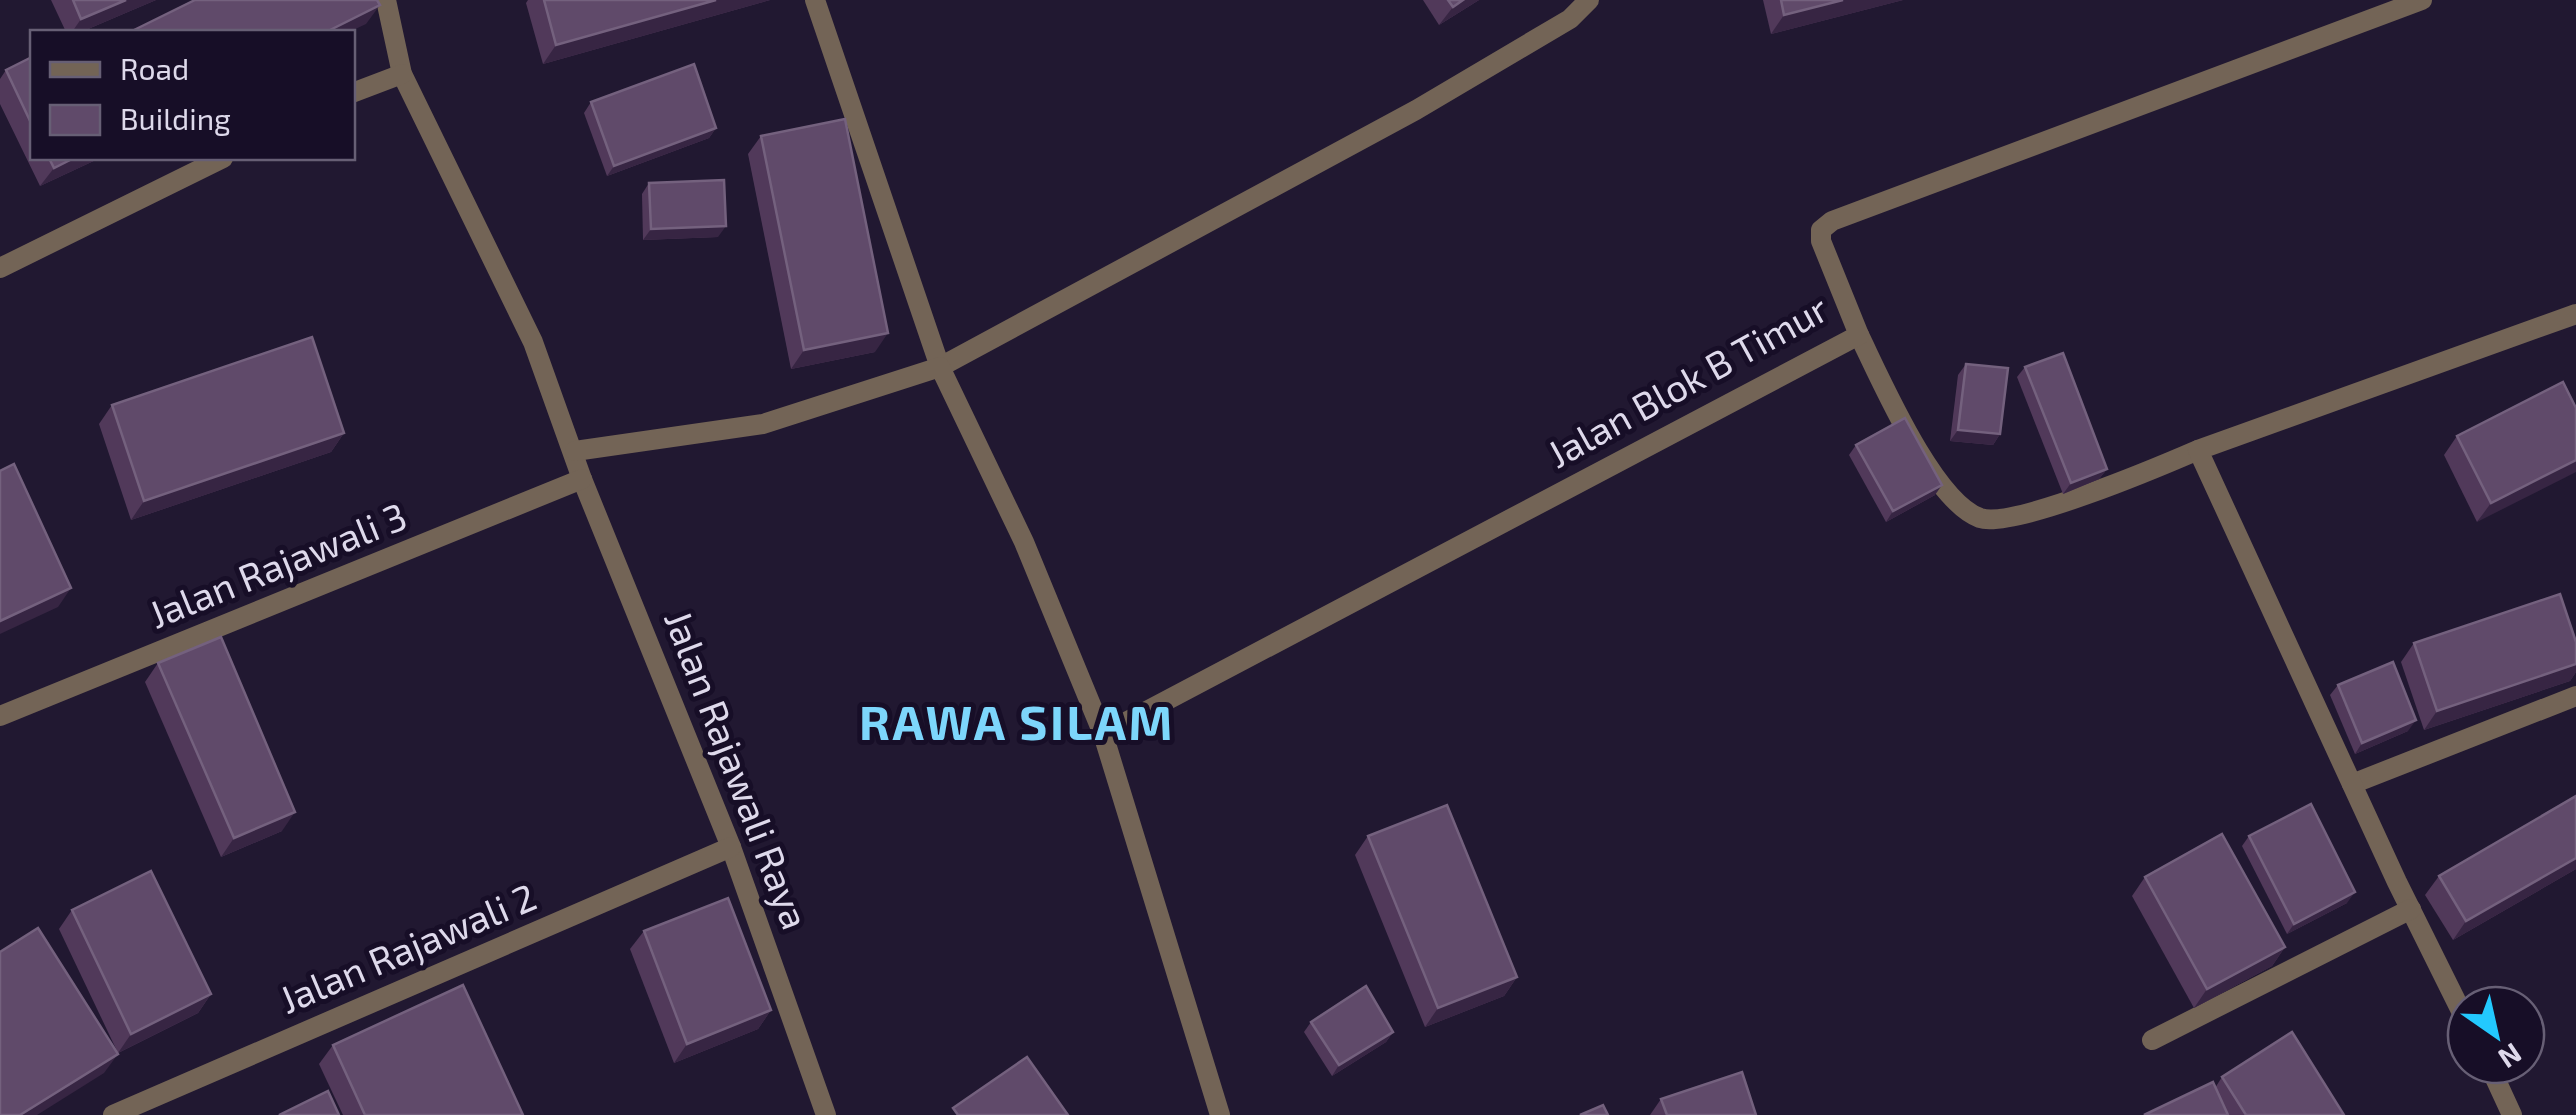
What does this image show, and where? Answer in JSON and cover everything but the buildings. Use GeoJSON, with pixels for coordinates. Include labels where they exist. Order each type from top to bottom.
{"type":"FeatureCollection","features":[{"type":"Feature","properties":{"kind":"street","name":"Jalan Rajawali Raya"},"geometry":{"type":"LineString","coordinates":[[386,0],[402,74],[534,342],[582,479],[732,847],[826,1115]]}},
{"type":"Feature","properties":{"kind":"street"},"geometry":{"type":"LineString","coordinates":[[815,0],[940,367],[1024,542],[1103,734],[1220,1115]]}},
{"type":"Feature","properties":{"kind":"street"},"geometry":{"type":"LineString","coordinates":[[575,452],[763,424],[940,367],[1416,110],[1570,20],[1589,0]]}},
{"type":"Feature","properties":{"kind":"street","name":"Jalan Blok B Timur"},"geometry":{"type":"LineString","coordinates":[[1103,734],[1860,335],[1821,241],[1821,230],[1832,221],[2422,0]]}},
{"type":"Feature","properties":{"kind":"street"},"geometry":{"type":"LineString","coordinates":[[355,93],[402,74]]}},
{"type":"Feature","properties":{"kind":"street"},"geometry":{"type":"LineString","coordinates":[[0,268],[219,160]]}},
{"type":"Feature","properties":{"kind":"street"},"geometry":{"type":"LineString","coordinates":[[1860,335],[1898,417],[1949,494],[1984,520],[2006,519],[2124,482],[2198,450],[2576,314]]}},
{"type":"Feature","properties":{"kind":"street"},"geometry":{"type":"LineString","coordinates":[[2198,450],[2448,985]]}},
{"type":"Feature","properties":{"kind":"street","name":"Jalan Rajawali 3"},"geometry":{"type":"LineString","coordinates":[[0,716],[582,479]]}},
{"type":"Feature","properties":{"kind":"street"},"geometry":{"type":"LineString","coordinates":[[2352,784],[2576,696]]}},
{"type":"Feature","properties":{"kind":"street","name":"Jalan Rajawali 2"},"geometry":{"type":"LineString","coordinates":[[113,1115],[732,847]]}},
{"type":"Feature","properties":{"kind":"street"},"geometry":{"type":"LineString","coordinates":[[2152,1040],[2411,909]]}},
{"type":"Feature","properties":{"kind":"street"},"geometry":{"type":"LineString","coordinates":[[2498,1085],[2512,1115]]}},
{"type":"Feature","properties":{"kind":"district","name":"RAWA SILAM"},"geometry":{"type":"Point","coordinates":[1017,723]}}]}
